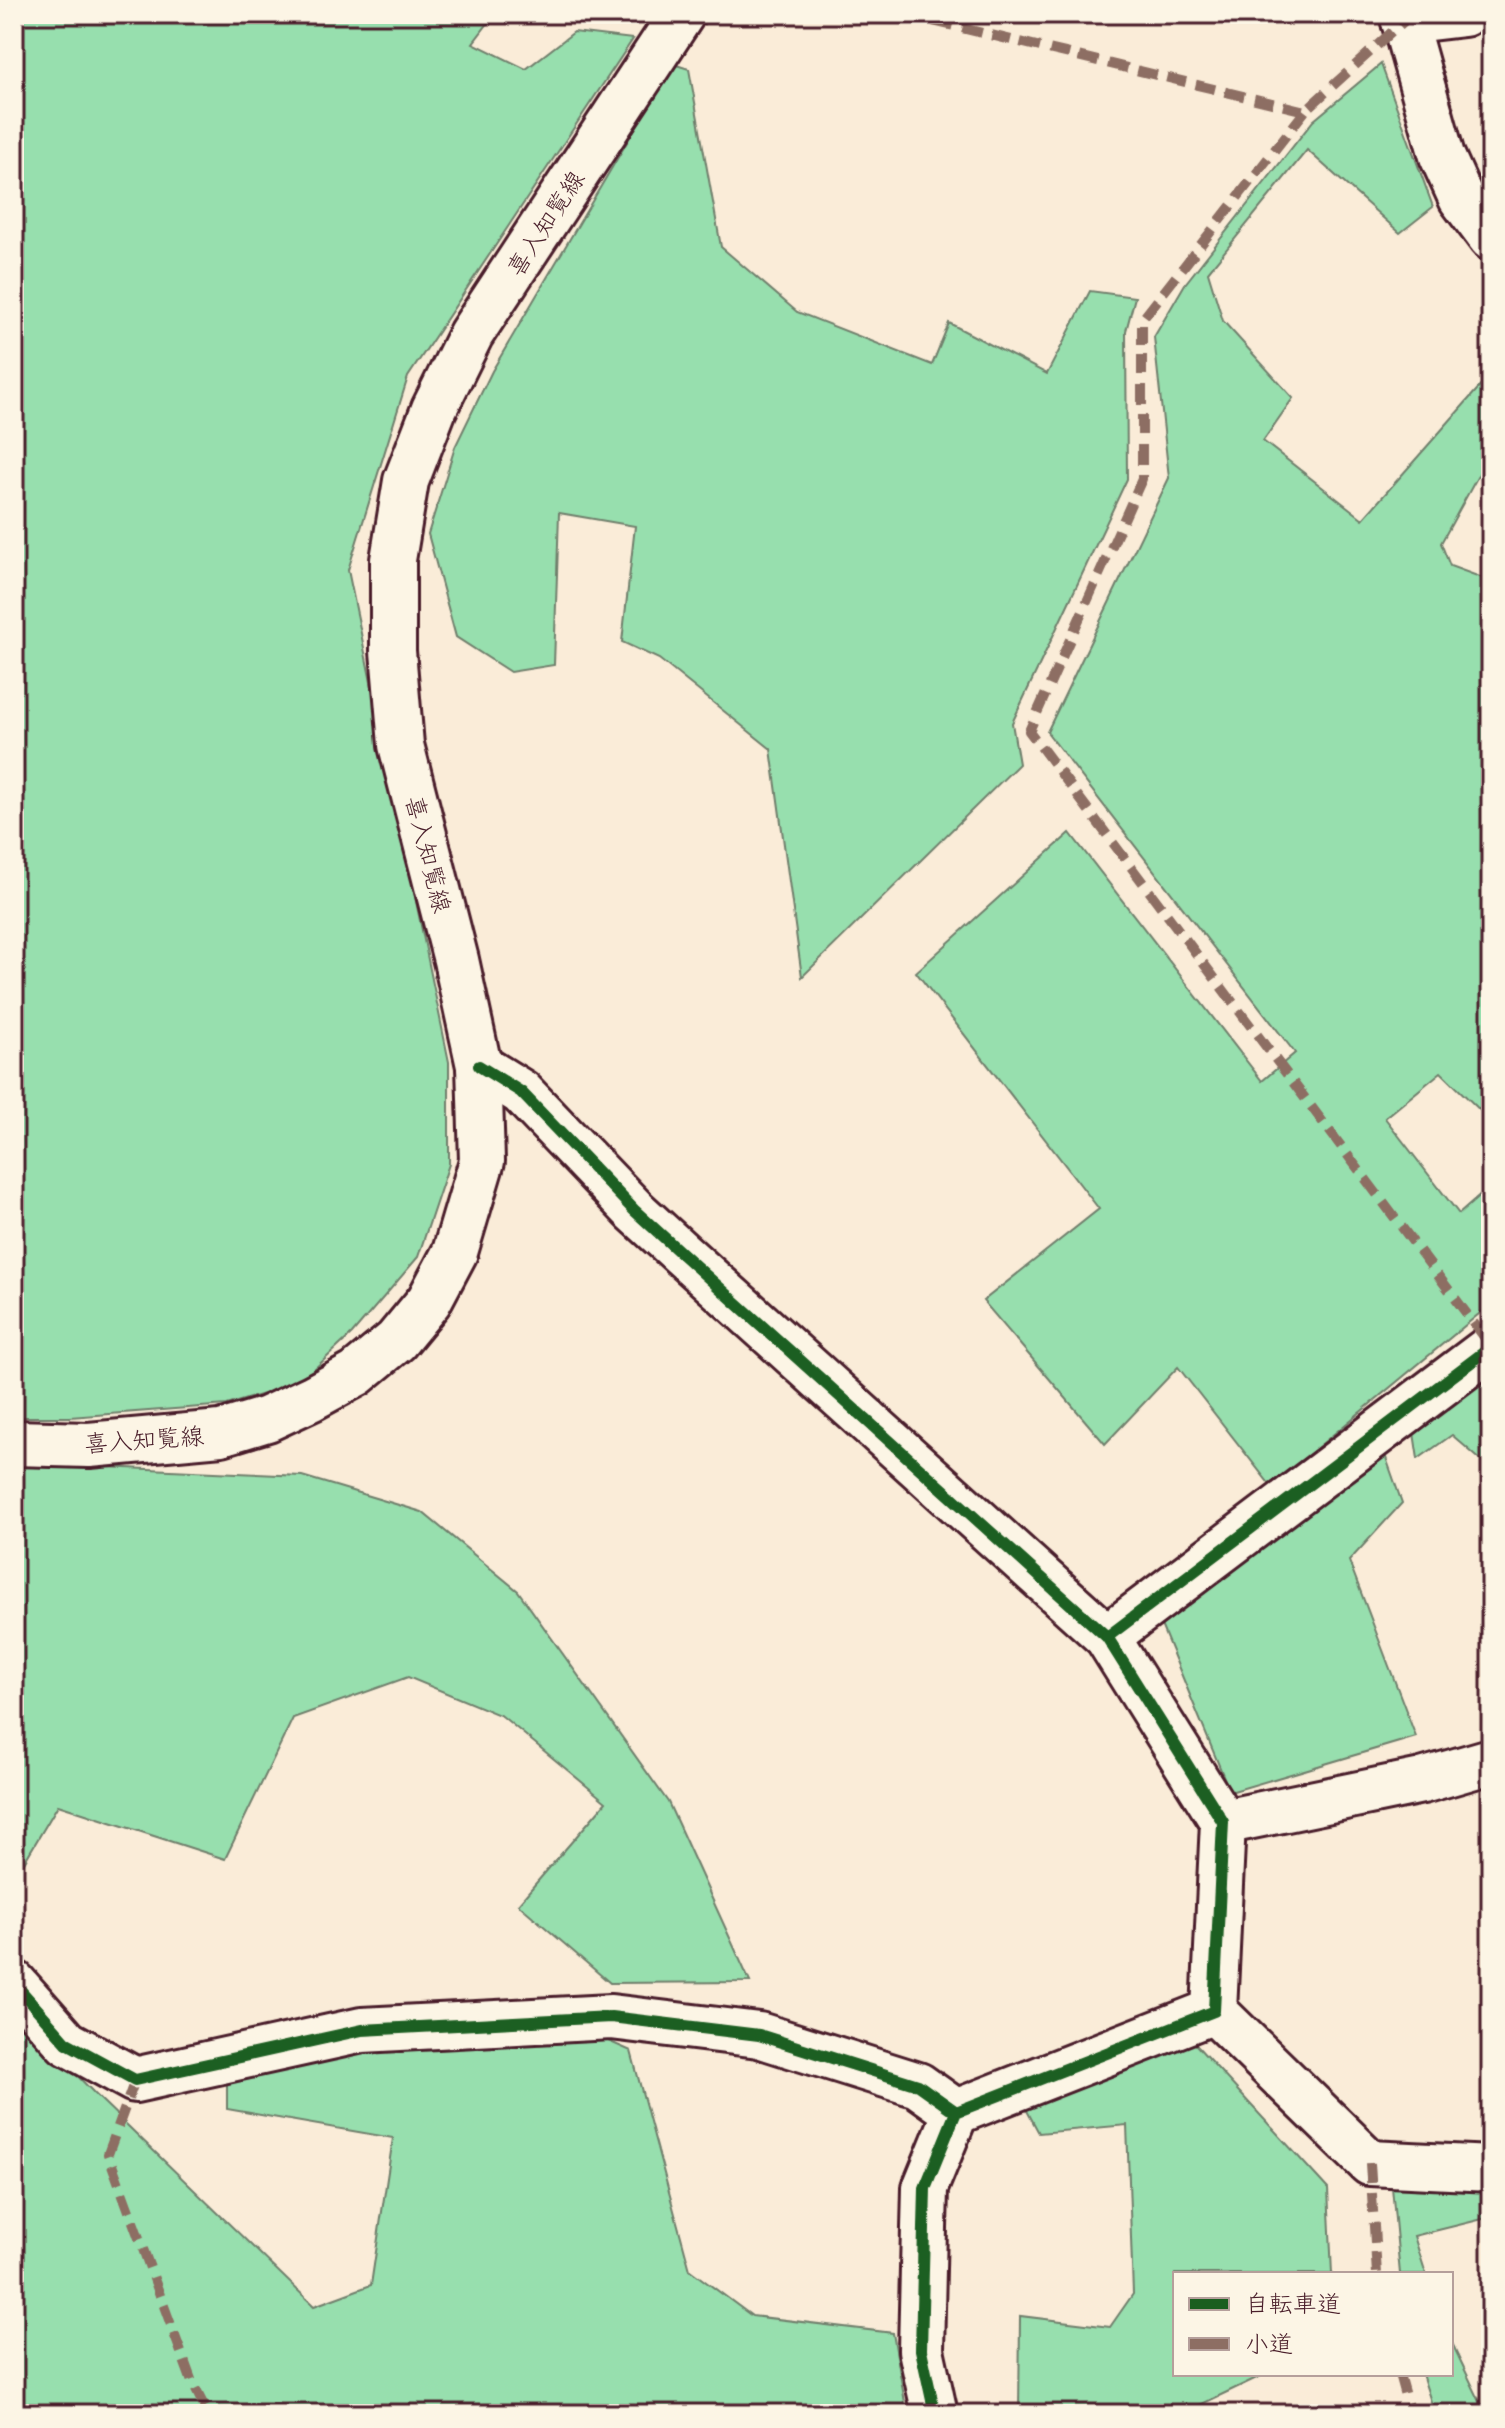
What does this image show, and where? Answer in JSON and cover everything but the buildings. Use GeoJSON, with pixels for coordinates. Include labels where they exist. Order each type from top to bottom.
{"type":"FeatureCollection","features":[{"type":"Feature","properties":{"kind":"street","name":"喜入知覧線"},"geometry":{"type":"LineString","coordinates":[[14,1443],[89,1445],[221,1433],[267,1419],[312,1398],[366,1365],[396,1341],[429,1301],[455,1252],[482,1161],[479,1066],[456,960],[401,745],[393,651],[393,560],[406,481],[434,409],[471,334],[682,14]]}},
{"type":"Feature","properties":{"kind":"street"},"geometry":{"type":"LineString","coordinates":[[1464,14],[1405,18],[1442,156],[1461,198],[1491,238]]}},
{"type":"Feature","properties":{"kind":"street"},"geometry":{"type":"LineString","coordinates":[[479,1066],[521,1092],[657,1232],[1107,1637],[1223,1822],[1214,2011],[1370,2163],[1491,2169]]}},
{"type":"Feature","properties":{"kind":"street"},"geometry":{"type":"LineString","coordinates":[[1107,1637],[1491,1347]]}},
{"type":"Feature","properties":{"kind":"street"},"geometry":{"type":"LineString","coordinates":[[1223,1822],[1422,1781],[1491,1761]]}},
{"type":"Feature","properties":{"kind":"street"},"geometry":{"type":"LineString","coordinates":[[14,1983],[67,2043],[135,2080],[362,2030],[611,2017],[759,2035],[918,2085],[956,2112]]}},
{"type":"Feature","properties":{"kind":"street"},"geometry":{"type":"LineString","coordinates":[[935,2414],[921,2350],[925,2188],[956,2112],[1214,2011]]}},
{"type":"Feature","properties":{"kind":"green space"},"geometry":{"type":"Polygon","coordinates":[[[14,14],[495,14],[473,43],[526,69],[574,32],[633,39],[408,377],[348,570],[449,1062],[449,1164],[418,1257],[352,1334],[299,1383],[227,1405],[70,1417],[14,1417],[14,14]]]}},
{"type":"Feature","properties":{"kind":"green space"},"geometry":{"type":"Polygon","coordinates":[[[673,64],[689,69],[721,247],[797,312],[932,365],[949,323],[1047,374],[1090,291],[1135,297],[1126,331],[1127,479],[1012,723],[1019,764],[802,977],[771,749],[659,659],[622,642],[635,526],[559,513],[554,665],[510,672],[456,637],[428,534],[455,447],[492,371],[673,64]]]}},
{"type":"Feature","properties":{"kind":"green space"},"geometry":{"type":"Polygon","coordinates":[[[1381,64],[1433,207],[1400,233],[1307,150],[1208,272],[1223,321],[1293,398],[1263,441],[1363,519],[1491,374],[1491,452],[1441,543],[1450,566],[1491,581],[1491,1121],[1441,1072],[1385,1118],[1459,1214],[1491,1186],[1491,1304],[1271,1486],[1178,1367],[1105,1444],[983,1301],[1099,1209],[916,972],[1070,833],[1262,1081],[1295,1053],[1047,732],[1169,478],[1154,337],[1185,284],[1313,121],[1381,64]]]}},
{"type":"Feature","properties":{"kind":"green space"},"geometry":{"type":"Polygon","coordinates":[[[1491,1373],[1491,1469],[1452,1435],[1418,1459],[1414,1433],[1491,1373]]]}},
{"type":"Feature","properties":{"kind":"green space"},"geometry":{"type":"Polygon","coordinates":[[[1384,1452],[1402,1503],[1349,1561],[1416,1737],[1230,1792],[1161,1625],[1384,1452]]]}},
{"type":"Feature","properties":{"kind":"green space"},"geometry":{"type":"Polygon","coordinates":[[[14,1463],[302,1476],[422,1512],[518,1591],[668,1802],[750,1982],[610,1983],[518,1904],[606,1802],[502,1716],[408,1677],[293,1718],[225,1859],[58,1805],[14,1879],[14,1463]]]}},
{"type":"Feature","properties":{"kind":"green space"},"geometry":{"type":"Polygon","coordinates":[[[14,2010],[95,2094],[314,2306],[371,2285],[393,2138],[227,2109],[227,2073],[353,2047],[606,2040],[631,2051],[690,2270],[752,2316],[893,2333],[907,2414],[14,2414],[14,2010]]]}},
{"type":"Feature","properties":{"kind":"green space"},"geometry":{"type":"Polygon","coordinates":[[[1187,2035],[1328,2189],[1332,2272],[1173,2272],[1173,2376],[1261,2376],[1181,2414],[1019,2414],[1020,2316],[1110,2327],[1133,2294],[1127,2125],[1039,2133],[1024,2105],[1187,2035]]]}},
{"type":"Feature","properties":{"kind":"green space"},"geometry":{"type":"Polygon","coordinates":[[[1391,2176],[1491,2189],[1491,2217],[1414,2236],[1425,2272],[1400,2272],[1391,2176]]]}},
{"type":"Feature","properties":{"kind":"green space"},"geometry":{"type":"Polygon","coordinates":[[[1453,2345],[1486,2414],[1435,2414],[1423,2376],[1453,2376],[1453,2345]]]}},
{"type":"Feature","properties":{"kind":"marked path"},"geometry":{"type":"LineString","coordinates":[[904,14],[1305,111],[1404,21]]}},
{"type":"Feature","properties":{"kind":"marked path"},"geometry":{"type":"LineString","coordinates":[[1305,111],[1142,320],[1142,479],[1029,731],[1491,1346]]}},
{"type":"Feature","properties":{"kind":"marked path"},"geometry":{"type":"LineString","coordinates":[[135,2080],[108,2154],[192,2382],[208,2414]]}},
{"type":"Feature","properties":{"kind":"marked path"},"geometry":{"type":"LineString","coordinates":[[1370,2163],[1377,2272]]}},
{"type":"Feature","properties":{"kind":"marked path"},"geometry":{"type":"LineString","coordinates":[[1400,2376],[1410,2414]]}},
{"type":"Feature","properties":{"kind":"cycle path"},"geometry":{"type":"LineString","coordinates":[[479,1066],[521,1092],[634,1210],[1107,1637],[1223,1822],[1214,2011],[956,2112],[925,2188],[921,2350],[935,2414]]}},
{"type":"Feature","properties":{"kind":"cycle path"},"geometry":{"type":"LineString","coordinates":[[1107,1637],[1491,1347]]}},
{"type":"Feature","properties":{"kind":"cycle path"},"geometry":{"type":"LineString","coordinates":[[14,1983],[67,2043],[135,2080],[362,2030],[611,2017],[759,2035],[918,2085],[956,2112]]}}]}
